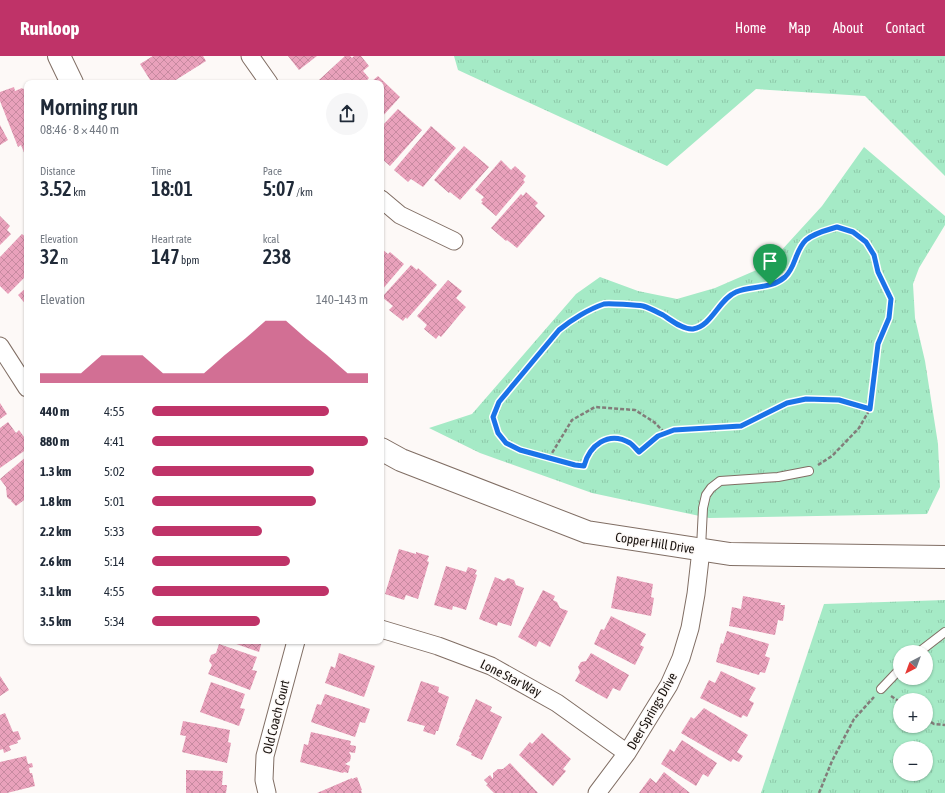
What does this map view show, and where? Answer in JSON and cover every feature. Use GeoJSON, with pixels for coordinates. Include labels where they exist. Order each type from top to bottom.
{"type":"FeatureCollection","features":[{"type":"Feature","properties":{"kind":"main road"},"geometry":{"type":"LineString","coordinates":[[59,56],[71,80]]}},
{"type":"Feature","properties":{"kind":"main road","name":"Copper Hill Drive"},"geometry":{"type":"LineString","coordinates":[[384,451],[401,460],[587,532],[730,554],[945,558]]}},
{"type":"Feature","properties":{"kind":"street"},"geometry":{"type":"LineString","coordinates":[[250,56],[267,80]]}},
{"type":"Feature","properties":{"kind":"street"},"geometry":{"type":"LineString","coordinates":[[384,202],[400,215],[454,241]]}},
{"type":"Feature","properties":{"kind":"street"},"geometry":{"type":"LineString","coordinates":[[0,346],[24,383]]}},
{"type":"Feature","properties":{"kind":"street","name":"Deer Springs Drive"},"geometry":{"type":"LineString","coordinates":[[597,793],[627,753],[669,686],[681,658],[690,628],[701,550]]}},
{"type":"Feature","properties":{"kind":"street","name":"Lone Star Way"},"geometry":{"type":"LineString","coordinates":[[384,629],[438,646],[491,666],[557,703],[627,753]]}},
{"type":"Feature","properties":{"kind":"street","name":"Old Coach Court"},"geometry":{"type":"LineString","coordinates":[[267,793],[264,780],[265,756],[295,644]]}},
{"type":"Feature","properties":{"kind":"lane"},"geometry":{"type":"LineString","coordinates":[[701,550],[703,508],[706,495],[711,488],[720,481],[778,478],[809,471]]}},
{"type":"Feature","properties":{"kind":"lane"},"geometry":{"type":"LineString","coordinates":[[928,645],[945,632]]}},
{"type":"Feature","properties":{"kind":"lane"},"geometry":{"type":"LineString","coordinates":[[881,689],[893,676]]}},
{"type":"Feature","properties":{"kind":"path"},"geometry":{"type":"LineString","coordinates":[[809,471],[832,456],[859,428],[870,409],[878,344],[889,318],[891,299],[878,272],[874,255],[866,242],[853,232],[837,227],[820,232],[806,240],[800,249],[793,266],[785,277],[770,285],[735,292],[720,305],[712,317],[701,326],[692,329],[682,327],[661,314],[642,306],[605,304],[570,321],[559,330],[499,402],[493,417],[498,433],[506,443],[520,450],[575,465],[584,466],[590,450],[598,443],[605,440],[623,440],[630,443],[639,452],[658,436],[674,430],[741,426],[787,403],[806,399],[839,400],[870,409]]}},
{"type":"Feature","properties":{"kind":"path"},"geometry":{"type":"LineString","coordinates":[[549,458],[572,420],[595,407],[635,410],[654,422],[665,433]]}},
{"type":"Feature","properties":{"kind":"path"},"geometry":{"type":"LineString","coordinates":[[819,793],[832,761],[854,719],[881,689]]}},
{"type":"Feature","properties":{"kind":"path"},"geometry":{"type":"LineString","coordinates":[[933,723],[945,725]]}},
{"type":"Feature","properties":{"kind":"green space"},"geometry":{"type":"Polygon","coordinates":[[[454,56],[945,56],[945,176],[865,96],[756,89],[667,166],[458,70],[454,56]]]}},
{"type":"Feature","properties":{"kind":"green space"},"geometry":{"type":"Polygon","coordinates":[[[864,147],[945,216],[945,225],[919,268],[913,284],[915,318],[925,361],[938,444],[940,487],[927,514],[709,518],[592,493],[480,453],[429,428],[472,414],[576,294],[600,277],[638,291],[677,299],[715,288],[768,265],[822,206],[864,147]]]}},
{"type":"Feature","properties":{"kind":"green space"},"geometry":{"type":"Polygon","coordinates":[[[945,600],[945,793],[761,793],[824,604],[945,600]]]}},
{"type":"Feature","properties":{"kind":"building"},"geometry":{"type":"Polygon","coordinates":[[[153,56],[203,56],[206,61],[176,80],[150,80],[140,64],[153,56]]]}},
{"type":"Feature","properties":{"kind":"building"},"geometry":{"type":"Polygon","coordinates":[[[288,56],[317,56],[299,70],[288,56]]]}},
{"type":"Feature","properties":{"kind":"building"},"geometry":{"type":"Polygon","coordinates":[[[345,56],[350,56],[352,58],[354,56],[361,56],[369,66],[363,71],[369,78],[367,80],[319,80],[345,56]]]}},
{"type":"Feature","properties":{"kind":"building"},"geometry":{"type":"Polygon","coordinates":[[[378,76],[382,80],[373,80],[378,76]]]}},
{"type":"Feature","properties":{"kind":"building"},"geometry":{"type":"Polygon","coordinates":[[[384,82],[400,97],[384,115],[384,82]]]}},
{"type":"Feature","properties":{"kind":"building"},"geometry":{"type":"Polygon","coordinates":[[[14,87],[15,91],[22,88],[24,89],[24,152],[21,145],[18,147],[0,101],[0,92],[14,87]]]}},
{"type":"Feature","properties":{"kind":"building"},"geometry":{"type":"Polygon","coordinates":[[[398,109],[422,130],[390,166],[384,161],[384,124],[398,109]]]}},
{"type":"Feature","properties":{"kind":"building"},"geometry":{"type":"Polygon","coordinates":[[[0,125],[8,140],[0,145],[0,125]]]}},
{"type":"Feature","properties":{"kind":"building"},"geometry":{"type":"Polygon","coordinates":[[[431,126],[456,148],[423,187],[411,179],[408,182],[394,170],[431,126]]]}},
{"type":"Feature","properties":{"kind":"building"},"geometry":{"type":"Polygon","coordinates":[[[464,146],[489,167],[460,200],[434,180],[464,146]]]}},
{"type":"Feature","properties":{"kind":"building"},"geometry":{"type":"Polygon","coordinates":[[[501,160],[511,170],[515,166],[526,176],[523,180],[525,182],[496,216],[481,203],[483,202],[481,200],[484,197],[475,190],[501,160]]]}},
{"type":"Feature","properties":{"kind":"building"},"geometry":{"type":"Polygon","coordinates":[[[526,192],[538,203],[535,206],[545,216],[517,248],[491,228],[521,194],[523,196],[526,192]]]}},
{"type":"Feature","properties":{"kind":"building"},"geometry":{"type":"Polygon","coordinates":[[[0,216],[10,226],[7,230],[11,234],[0,245],[0,216]]]}},
{"type":"Feature","properties":{"kind":"building"},"geometry":{"type":"Polygon","coordinates":[[[22,234],[24,236],[24,278],[8,294],[0,286],[0,257],[22,234]]]}},
{"type":"Feature","properties":{"kind":"building"},"geometry":{"type":"Polygon","coordinates":[[[384,251],[388,254],[390,252],[404,264],[384,287],[384,251]]]}},
{"type":"Feature","properties":{"kind":"building"},"geometry":{"type":"Polygon","coordinates":[[[411,265],[417,270],[418,268],[437,285],[407,319],[406,317],[403,321],[389,310],[393,306],[384,299],[384,295],[411,265]]]}},
{"type":"Feature","properties":{"kind":"building"},"geometry":{"type":"Polygon","coordinates":[[[448,280],[462,291],[456,298],[466,307],[441,337],[439,335],[436,339],[424,329],[427,325],[417,316],[448,280]]]}},
{"type":"Feature","properties":{"kind":"building"},"geometry":{"type":"Polygon","coordinates":[[[24,290],[24,302],[18,295],[24,290]]]}},
{"type":"Feature","properties":{"kind":"building"},"geometry":{"type":"Polygon","coordinates":[[[0,403],[7,414],[0,419],[0,403]]]}},
{"type":"Feature","properties":{"kind":"building"},"geometry":{"type":"Polygon","coordinates":[[[8,422],[16,433],[19,430],[24,437],[24,451],[0,468],[0,428],[8,422]]]}},
{"type":"Feature","properties":{"kind":"building"},"geometry":{"type":"Polygon","coordinates":[[[24,459],[24,500],[16,506],[11,501],[12,500],[7,497],[6,487],[0,479],[24,459]]]}},
{"type":"Feature","properties":{"kind":"building"},"geometry":{"type":"Polygon","coordinates":[[[399,549],[429,556],[427,561],[429,562],[418,599],[406,595],[404,600],[385,594],[399,549]]]}},
{"type":"Feature","properties":{"kind":"building"},"geometry":{"type":"Polygon","coordinates":[[[446,566],[466,572],[468,567],[477,570],[475,574],[477,575],[466,610],[453,606],[452,610],[434,605],[446,566]]]}},
{"type":"Feature","properties":{"kind":"building"},"geometry":{"type":"Polygon","coordinates":[[[617,576],[653,584],[651,597],[654,598],[651,616],[611,608],[617,576]]]}},
{"type":"Feature","properties":{"kind":"building"},"geometry":{"type":"Polygon","coordinates":[[[495,577],[504,581],[508,578],[514,580],[516,585],[524,588],[511,626],[498,622],[497,626],[479,619],[495,577]]]}},
{"type":"Feature","properties":{"kind":"building"},"geometry":{"type":"Polygon","coordinates":[[[543,590],[555,596],[553,600],[557,602],[560,608],[568,611],[550,647],[539,641],[536,647],[518,637],[543,590]]]}},
{"type":"Feature","properties":{"kind":"building"},"geometry":{"type":"Polygon","coordinates":[[[743,596],[785,605],[783,621],[778,620],[775,635],[729,626],[732,607],[741,609],[743,596]]]}},
{"type":"Feature","properties":{"kind":"building"},"geometry":{"type":"Polygon","coordinates":[[[611,616],[646,634],[640,645],[644,647],[635,665],[594,644],[601,629],[604,630],[611,616]]]}},
{"type":"Feature","properties":{"kind":"building"},"geometry":{"type":"Polygon","coordinates":[[[727,631],[769,644],[765,656],[770,658],[765,673],[760,672],[759,675],[716,662],[721,643],[723,644],[727,631]]]}},
{"type":"Feature","properties":{"kind":"building"},"geometry":{"type":"Polygon","coordinates":[[[219,644],[257,657],[252,670],[257,671],[250,690],[208,674],[212,665],[209,661],[211,655],[216,653],[219,644]]]}},
{"type":"Feature","properties":{"kind":"building"},"geometry":{"type":"Polygon","coordinates":[[[236,644],[261,644],[259,652],[236,644]]]}},
{"type":"Feature","properties":{"kind":"building"},"geometry":{"type":"Polygon","coordinates":[[[339,653],[375,666],[364,697],[325,683],[331,666],[335,668],[339,653]]]}},
{"type":"Feature","properties":{"kind":"building"},"geometry":{"type":"Polygon","coordinates":[[[591,653],[629,675],[620,691],[613,688],[607,699],[575,681],[580,672],[578,667],[581,662],[586,661],[591,653]]]}},
{"type":"Feature","properties":{"kind":"building"},"geometry":{"type":"Polygon","coordinates":[[[721,671],[756,688],[749,700],[754,703],[747,717],[743,715],[741,718],[700,698],[709,680],[715,683],[721,671]]]}},
{"type":"Feature","properties":{"kind":"building"},"geometry":{"type":"Polygon","coordinates":[[[0,676],[9,690],[0,696],[0,676]]]}},
{"type":"Feature","properties":{"kind":"building"},"geometry":{"type":"Polygon","coordinates":[[[421,681],[439,687],[438,692],[449,697],[438,731],[436,731],[435,735],[423,731],[425,726],[407,721],[421,681]]]}},
{"type":"Feature","properties":{"kind":"building"},"geometry":{"type":"Polygon","coordinates":[[[211,682],[245,694],[240,708],[245,709],[239,726],[200,712],[211,682]]]}},
{"type":"Feature","properties":{"kind":"building"},"geometry":{"type":"Polygon","coordinates":[[[325,694],[370,709],[365,723],[360,722],[355,737],[311,722],[317,704],[321,705],[325,694]]]}},
{"type":"Feature","properties":{"kind":"building"},"geometry":{"type":"Polygon","coordinates":[[[476,699],[492,707],[490,711],[502,717],[482,760],[456,745],[476,699]]]}},
{"type":"Feature","properties":{"kind":"building"},"geometry":{"type":"Polygon","coordinates":[[[704,708],[748,735],[737,752],[743,756],[739,762],[733,759],[731,762],[681,733],[691,717],[694,719],[704,708]]]}},
{"type":"Feature","properties":{"kind":"building"},"geometry":{"type":"Polygon","coordinates":[[[5,713],[13,732],[18,731],[21,739],[17,741],[18,743],[9,746],[11,750],[4,753],[3,749],[0,750],[0,715],[5,713]]]}},
{"type":"Feature","properties":{"kind":"building"},"geometry":{"type":"Polygon","coordinates":[[[183,721],[230,730],[228,742],[231,743],[227,763],[182,752],[186,736],[180,735],[183,721]]]}},
{"type":"Feature","properties":{"kind":"building"},"geometry":{"type":"Polygon","coordinates":[[[311,732],[351,741],[350,745],[356,746],[355,753],[349,752],[351,756],[350,761],[345,764],[350,766],[348,773],[300,762],[304,744],[308,745],[311,732]]]}},
{"type":"Feature","properties":{"kind":"building"},"geometry":{"type":"Polygon","coordinates":[[[542,733],[571,759],[563,769],[566,771],[553,786],[519,755],[530,742],[532,744],[542,733]]]}},
{"type":"Feature","properties":{"kind":"building"},"geometry":{"type":"Polygon","coordinates":[[[682,740],[717,763],[708,777],[703,774],[696,786],[661,764],[670,749],[674,752],[682,740]]]}},
{"type":"Feature","properties":{"kind":"building"},"geometry":{"type":"Polygon","coordinates":[[[26,756],[28,764],[32,763],[33,767],[29,768],[30,773],[32,773],[35,786],[7,793],[0,793],[0,762],[26,756]]]}},
{"type":"Feature","properties":{"kind":"building"},"geometry":{"type":"Polygon","coordinates":[[[510,763],[538,793],[494,793],[486,785],[488,784],[484,780],[490,775],[493,779],[493,773],[498,769],[503,769],[510,763]]]}},
{"type":"Feature","properties":{"kind":"building"},"geometry":{"type":"Polygon","coordinates":[[[186,770],[223,771],[222,785],[227,785],[226,793],[186,793],[186,770]]]}},
{"type":"Feature","properties":{"kind":"building"},"geometry":{"type":"Polygon","coordinates":[[[664,772],[690,793],[639,793],[650,778],[656,783],[664,772]]]}},
{"type":"Feature","properties":{"kind":"building"},"geometry":{"type":"Polygon","coordinates":[[[357,777],[362,793],[317,793],[352,778],[357,777]]]}},
{"type":"Feature","properties":{"kind":"route"},"geometry":{"type":"LineString","coordinates":[[837,227],[853,232],[866,242],[874,255],[878,272],[891,299],[889,318],[878,344],[870,409],[839,400],[806,399],[787,403],[741,426],[674,430],[658,436],[639,452],[630,443],[623,440],[605,440],[598,443],[590,450],[584,466],[575,465],[520,450],[506,443],[498,433],[493,417],[499,402],[559,330],[570,321],[605,304],[642,306],[661,314],[682,327],[692,329],[701,326],[712,317],[720,305],[735,292],[770,285],[785,277],[793,266],[800,249],[806,240],[820,232],[837,227]]}}]}
